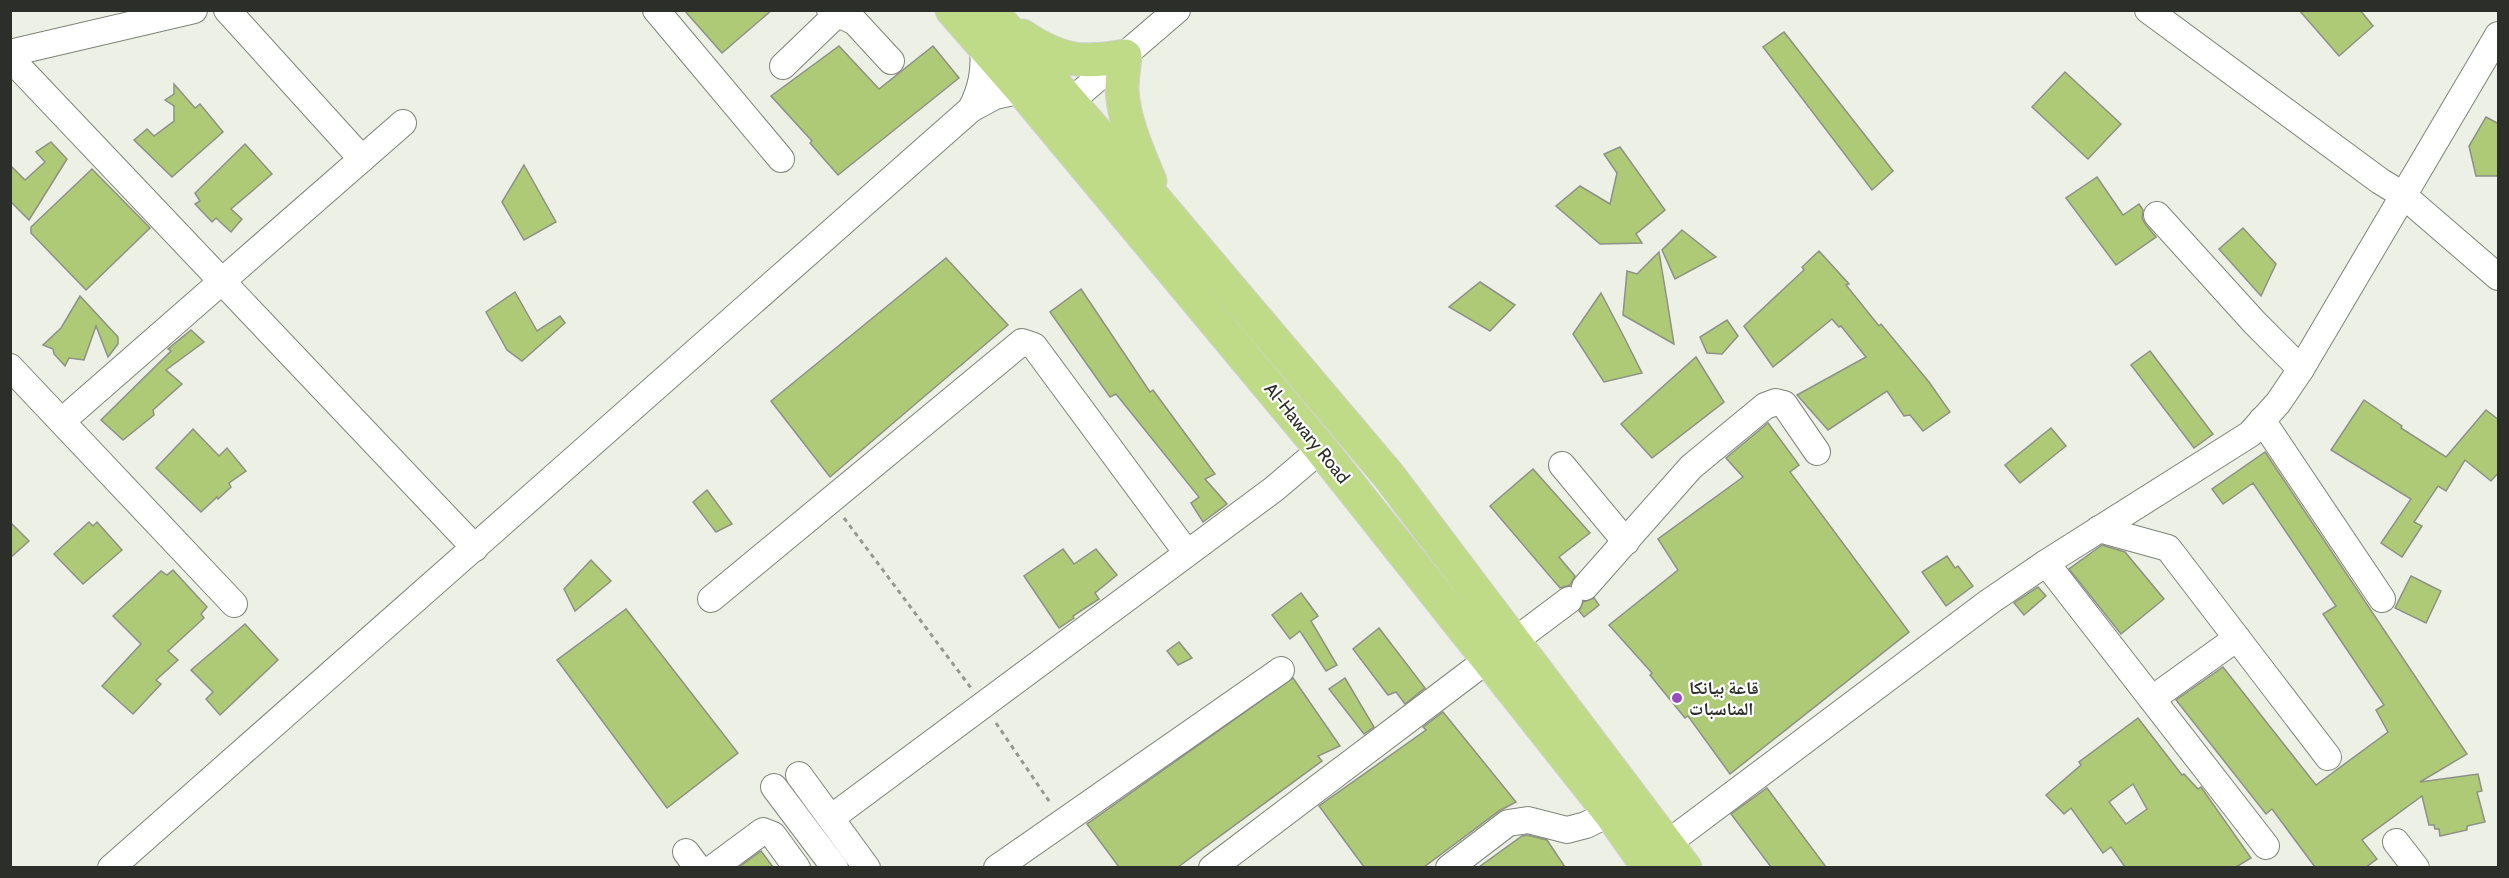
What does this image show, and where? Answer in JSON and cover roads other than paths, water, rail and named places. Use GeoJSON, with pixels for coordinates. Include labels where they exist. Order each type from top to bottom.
{"type":"FeatureCollection","features":[{"type":"Feature","properties":{"kind":"highway","name":"Al-Hawary Road"},"geometry":{"type":"LineString","coordinates":[[952,10],[990,26],[1070,102],[1158,202],[1389,476],[1500,651]]}},
{"type":"Feature","properties":{"kind":"highway","name":"Al-Hawary Road"},"geometry":{"type":"LineString","coordinates":[[990,26],[1022,90],[1321,449],[1500,651],[1667,859]]}},
{"type":"Feature","properties":{"kind":"highway"},"geometry":{"type":"LineString","coordinates":[[990,26],[1063,58],[1098,62],[1125,56],[1122,88],[1127,119],[1158,202]]}},
{"type":"Feature","properties":{"kind":"highway","name":"Al-Hawary Road"},"geometry":{"type":"LineString","coordinates":[[1560,728],[1610,813],[1667,859]]}},
{"type":"Feature","properties":{"kind":"street"},"geometry":{"type":"LineString","coordinates":[[10,52],[194,10]]}},
{"type":"Feature","properties":{"kind":"street"},"geometry":{"type":"LineString","coordinates":[[227,10],[362,159]]}},
{"type":"Feature","properties":{"kind":"street"},"geometry":{"type":"LineString","coordinates":[[656,10],[781,159]]}},
{"type":"Feature","properties":{"kind":"street"},"geometry":{"type":"LineString","coordinates":[[1070,102],[1177,10]]}},
{"type":"Feature","properties":{"kind":"street"},"geometry":{"type":"LineString","coordinates":[[2148,10],[2370,174],[2403,195],[2499,277]]}},
{"type":"Feature","properties":{"kind":"street"},"geometry":{"type":"LineString","coordinates":[[783,66],[833,12],[855,22],[891,61]]}},
{"type":"Feature","properties":{"kind":"street"},"geometry":{"type":"LineString","coordinates":[[970,109],[981,85],[990,26]]}},
{"type":"Feature","properties":{"kind":"street"},"geometry":{"type":"LineString","coordinates":[[1667,859],[1989,602],[2046,563],[2250,434],[2278,403],[2301,369],[2499,35]]}},
{"type":"Feature","properties":{"kind":"street"},"geometry":{"type":"LineString","coordinates":[[10,58],[474,548]]}},
{"type":"Feature","properties":{"kind":"street"},"geometry":{"type":"LineString","coordinates":[[111,867],[970,109],[995,96],[1022,90]]}},
{"type":"Feature","properties":{"kind":"street"},"geometry":{"type":"LineString","coordinates":[[62,421],[403,123]]}},
{"type":"Feature","properties":{"kind":"street"},"geometry":{"type":"LineString","coordinates":[[2157,215],[2301,369]]}},
{"type":"Feature","properties":{"kind":"street"},"geometry":{"type":"LineString","coordinates":[[711,599],[1018,345],[1027,342],[1034,346],[1187,553]]}},
{"type":"Feature","properties":{"kind":"street"},"geometry":{"type":"LineString","coordinates":[[10,367],[234,604]]}},
{"type":"Feature","properties":{"kind":"street"},"geometry":{"type":"LineString","coordinates":[[1212,867],[1577,593],[1626,542],[1691,466],[1765,406],[1776,402],[1784,404],[1817,452]]}},
{"type":"Feature","properties":{"kind":"street"},"geometry":{"type":"LineString","coordinates":[[2262,420],[2382,599]]}},
{"type":"Feature","properties":{"kind":"street"},"geometry":{"type":"LineString","coordinates":[[776,839],[800,822],[832,819],[1274,489],[1321,449]]}},
{"type":"Feature","properties":{"kind":"street"},"geometry":{"type":"LineString","coordinates":[[1562,465],[1626,542]]}},
{"type":"Feature","properties":{"kind":"street"},"geometry":{"type":"LineString","coordinates":[[2099,529],[2168,548],[2328,757]]}},
{"type":"Feature","properties":{"kind":"street"},"geometry":{"type":"LineString","coordinates":[[2046,563],[2266,846]]}},
{"type":"Feature","properties":{"kind":"street"},"geometry":{"type":"LineString","coordinates":[[2152,699],[2237,638]]}},
{"type":"Feature","properties":{"kind":"street"},"geometry":{"type":"LineString","coordinates":[[997,867],[1281,670]]}},
{"type":"Feature","properties":{"kind":"street"},"geometry":{"type":"LineString","coordinates":[[800,775],[867,867]]}},
{"type":"Feature","properties":{"kind":"street"},"geometry":{"type":"LineString","coordinates":[[774,787],[828,858]]}},
{"type":"Feature","properties":{"kind":"street"},"geometry":{"type":"LineString","coordinates":[[1449,867],[1508,823],[1528,820],[1566,830],[1576,829],[1610,813]]}},
{"type":"Feature","properties":{"kind":"street"},"geometry":{"type":"LineString","coordinates":[[828,858],[832,819]]}},
{"type":"Feature","properties":{"kind":"street"},"geometry":{"type":"LineString","coordinates":[[713,867],[758,833],[768,832],[797,867],[828,858]]}},
{"type":"Feature","properties":{"kind":"street"},"geometry":{"type":"LineString","coordinates":[[2396,842],[2416,867]]}},
{"type":"Feature","properties":{"kind":"place","name":"قاعة بيانكا المناسبات"},"geometry":{"type":"Point","coordinates":[1677,698]}}]}
